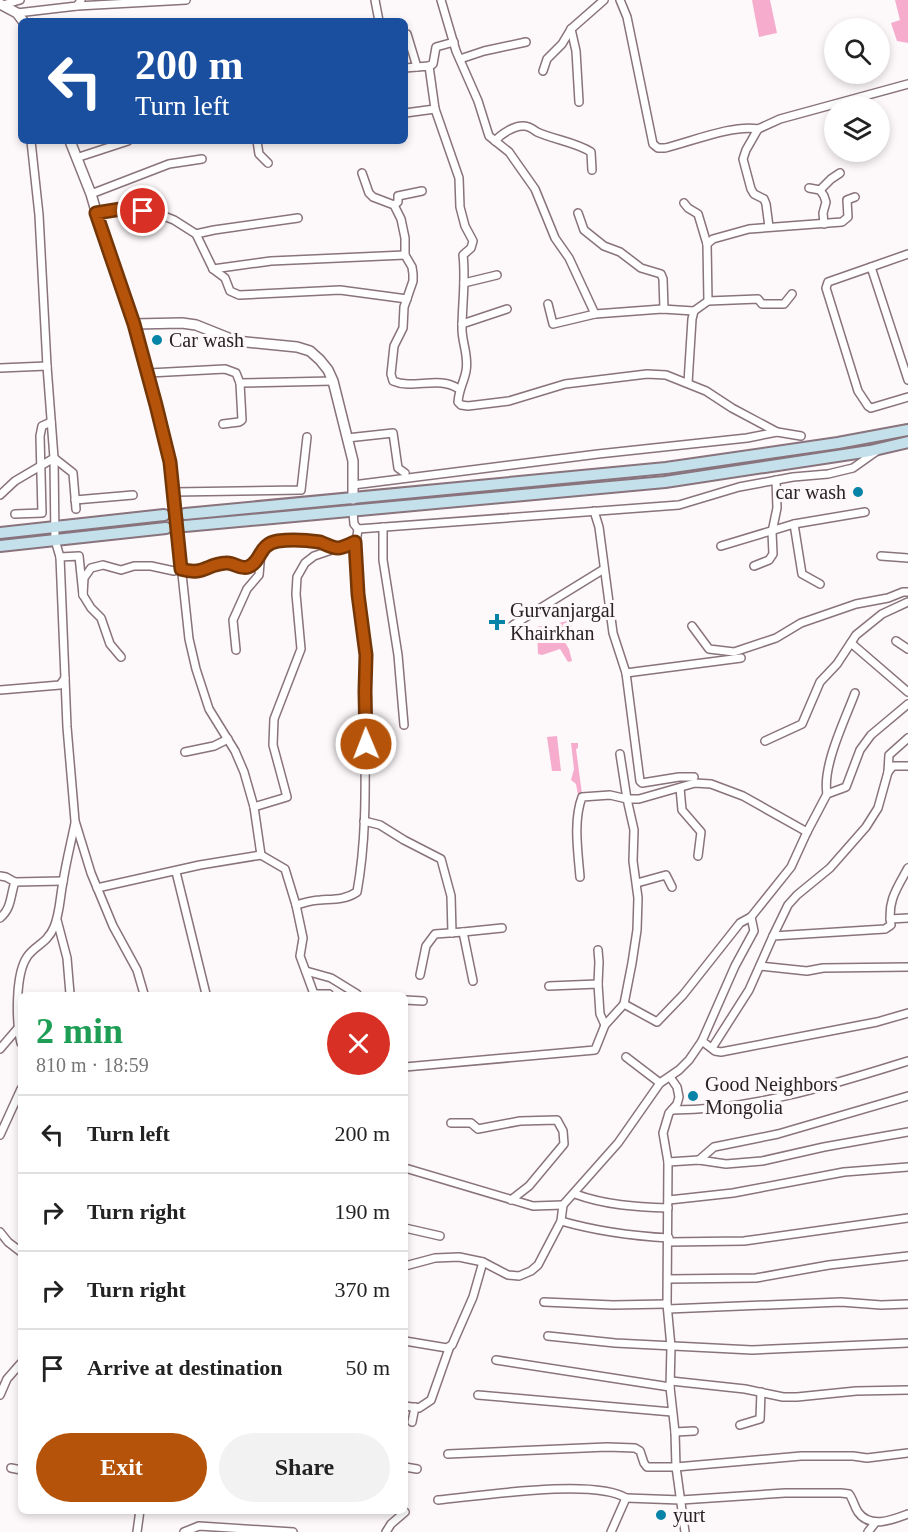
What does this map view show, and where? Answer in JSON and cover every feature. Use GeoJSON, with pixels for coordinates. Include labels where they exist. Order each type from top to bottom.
{"type":"FeatureCollection","features":[{"type":"Feature","properties":{"kind":"main road"},"geometry":{"type":"LineString","coordinates":[[185,514],[666,468],[838,443],[908,430]]}},
{"type":"Feature","properties":{"kind":"main road"},"geometry":{"type":"LineString","coordinates":[[185,526],[665,482],[908,442]]}},
{"type":"Feature","properties":{"kind":"main road"},"geometry":{"type":"LineString","coordinates":[[0,533],[164,515]]}},
{"type":"Feature","properties":{"kind":"main road"},"geometry":{"type":"LineString","coordinates":[[0,546],[166,528]]}},
{"type":"Feature","properties":{"kind":"street"},"geometry":{"type":"LineString","coordinates":[[2,4],[20,0]]}},
{"type":"Feature","properties":{"kind":"street"},"geometry":{"type":"LineString","coordinates":[[17,12],[79,3],[186,0]]}},
{"type":"Feature","properties":{"kind":"street"},"geometry":{"type":"LineString","coordinates":[[375,0],[378,18]]}},
{"type":"Feature","properties":{"kind":"street"},"geometry":{"type":"LineString","coordinates":[[441,0],[489,136],[509,152],[535,189],[555,238],[569,258],[595,314]]}},
{"type":"Feature","properties":{"kind":"street"},"geometry":{"type":"LineString","coordinates":[[543,71],[547,59],[571,29],[604,0]]}},
{"type":"Feature","properties":{"kind":"street"},"geometry":{"type":"LineString","coordinates":[[620,0],[627,17],[652,144],[658,148],[666,148],[736,129],[748,127],[758,129],[780,119],[908,84]]}},
{"type":"Feature","properties":{"kind":"street"},"geometry":{"type":"LineString","coordinates":[[2,4],[17,12],[21,18]]}},
{"type":"Feature","properties":{"kind":"street"},"geometry":{"type":"LineString","coordinates":[[571,29],[576,51],[579,102]]}},
{"type":"Feature","properties":{"kind":"street"},"geometry":{"type":"LineString","coordinates":[[408,37],[417,67]]}},
{"type":"Feature","properties":{"kind":"street"},"geometry":{"type":"LineString","coordinates":[[408,68],[434,64],[436,47],[454,42]]}},
{"type":"Feature","properties":{"kind":"street"},"geometry":{"type":"LineString","coordinates":[[460,59],[526,42]]}},
{"type":"Feature","properties":{"kind":"street"},"geometry":{"type":"LineString","coordinates":[[429,66],[435,109],[459,178],[460,207],[465,226],[473,241],[471,248],[463,255],[466,275],[462,324],[467,358],[466,372],[459,389],[458,402],[461,405],[509,401],[565,384],[595,379],[647,374],[666,375],[706,391],[777,432],[801,436]]}},
{"type":"Feature","properties":{"kind":"street"},"geometry":{"type":"LineString","coordinates":[[408,113],[435,109]]}},
{"type":"Feature","properties":{"kind":"street"},"geometry":{"type":"LineString","coordinates":[[495,141],[504,133],[517,127],[528,126],[555,139],[584,147],[591,152],[592,170]]}},
{"type":"Feature","properties":{"kind":"street"},"geometry":{"type":"LineString","coordinates":[[758,129],[743,159],[751,189],[754,194],[764,199],[766,204],[768,227]]}},
{"type":"Feature","properties":{"kind":"street"},"geometry":{"type":"LineString","coordinates":[[31,144],[39,215],[46,366],[54,458],[55,540],[60,557],[62,641],[75,821],[86,861],[113,926],[137,969],[143,992]]}},
{"type":"Feature","properties":{"kind":"street"},"geometry":{"type":"LineString","coordinates":[[70,144],[91,194],[149,374],[170,462],[189,639],[209,709],[242,764],[254,807],[261,855]]}},
{"type":"Feature","properties":{"kind":"street"},"geometry":{"type":"LineString","coordinates":[[76,158],[119,144]]}},
{"type":"Feature","properties":{"kind":"street"},"geometry":{"type":"LineString","coordinates":[[258,144],[260,156],[268,163]]}},
{"type":"Feature","properties":{"kind":"street"},"geometry":{"type":"LineString","coordinates":[[91,194],[169,164],[202,159]]}},
{"type":"Feature","properties":{"kind":"street"},"geometry":{"type":"LineString","coordinates":[[362,172],[369,193],[373,197],[394,205],[401,219],[405,238],[405,255],[412,267],[413,274],[404,307],[403,328],[394,346],[391,374],[393,381],[400,384],[444,383],[452,384],[459,389]]}},
{"type":"Feature","properties":{"kind":"street"},"geometry":{"type":"LineString","coordinates":[[820,190],[831,178],[840,173]]}},
{"type":"Feature","properties":{"kind":"street"},"geometry":{"type":"LineString","coordinates":[[809,188],[820,190],[824,196],[826,202],[823,213],[824,224]]}},
{"type":"Feature","properties":{"kind":"street"},"geometry":{"type":"LineString","coordinates":[[394,205],[398,202],[398,196],[422,191]]}},
{"type":"Feature","properties":{"kind":"street"},"geometry":{"type":"LineString","coordinates":[[707,244],[713,239],[749,229],[842,222],[848,217],[847,200],[855,197]]}},
{"type":"Feature","properties":{"kind":"street"},"geometry":{"type":"LineString","coordinates":[[684,202],[688,208],[698,214],[707,244],[708,301]]}},
{"type":"Feature","properties":{"kind":"street"},"geometry":{"type":"LineString","coordinates":[[96,213],[121,209],[156,213],[174,220],[196,234],[213,269],[225,278],[230,291],[239,295],[340,290],[407,299]]}},
{"type":"Feature","properties":{"kind":"street"},"geometry":{"type":"LineString","coordinates":[[578,213],[584,230],[604,246],[620,252],[641,268],[662,274],[664,309]]}},
{"type":"Feature","properties":{"kind":"street"},"geometry":{"type":"LineString","coordinates":[[196,234],[298,218]]}},
{"type":"Feature","properties":{"kind":"street"},"geometry":{"type":"LineString","coordinates":[[908,254],[828,282],[826,288],[858,391],[868,406],[871,408],[908,397]]}},
{"type":"Feature","properties":{"kind":"street"},"geometry":{"type":"LineString","coordinates":[[213,269],[271,261],[405,255]]}},
{"type":"Feature","properties":{"kind":"street"},"geometry":{"type":"LineString","coordinates":[[871,267],[908,380]]}},
{"type":"Feature","properties":{"kind":"street"},"geometry":{"type":"LineString","coordinates":[[464,283],[497,275]]}},
{"type":"Feature","properties":{"kind":"street"},"geometry":{"type":"LineString","coordinates":[[548,304],[553,324],[595,314],[664,309],[694,311],[708,301],[758,298],[762,304],[784,304],[792,294]]}},
{"type":"Feature","properties":{"kind":"street"},"geometry":{"type":"LineString","coordinates":[[462,324],[507,309]]}},
{"type":"Feature","properties":{"kind":"street"},"geometry":{"type":"LineString","coordinates":[[688,383],[694,311]]}},
{"type":"Feature","properties":{"kind":"street"},"geometry":{"type":"LineString","coordinates":[[134,324],[182,323],[236,341],[297,347],[310,351],[328,370],[333,381],[353,461],[353,499]]}},
{"type":"Feature","properties":{"kind":"street"},"geometry":{"type":"LineString","coordinates":[[0,368],[46,366]]}},
{"type":"Feature","properties":{"kind":"street"},"geometry":{"type":"LineString","coordinates":[[149,374],[225,369],[236,373],[240,383],[242,420],[223,424]]}},
{"type":"Feature","properties":{"kind":"street"},"geometry":{"type":"LineString","coordinates":[[240,383],[333,381]]}},
{"type":"Feature","properties":{"kind":"street"},"geometry":{"type":"LineString","coordinates":[[15,514],[42,513],[40,465],[42,426],[51,422]]}},
{"type":"Feature","properties":{"kind":"street"},"geometry":{"type":"LineString","coordinates":[[353,486],[747,438],[777,432]]}},
{"type":"Feature","properties":{"kind":"street"},"geometry":{"type":"LineString","coordinates":[[347,438],[393,433],[398,468],[405,473]]}},
{"type":"Feature","properties":{"kind":"street"},"geometry":{"type":"LineString","coordinates":[[174,492],[301,490],[307,437]]}},
{"type":"Feature","properties":{"kind":"street"},"geometry":{"type":"LineString","coordinates":[[353,512],[354,524],[358,528],[679,505],[739,487],[828,474],[853,468],[881,448]]}},
{"type":"Feature","properties":{"kind":"street"},"geometry":{"type":"LineString","coordinates":[[0,495],[15,481],[54,458]]}},
{"type":"Feature","properties":{"kind":"street"},"geometry":{"type":"LineString","coordinates":[[54,458],[73,473],[76,509]]}},
{"type":"Feature","properties":{"kind":"street"},"geometry":{"type":"LineString","coordinates":[[753,566],[772,557],[772,532],[777,508],[776,480]]}},
{"type":"Feature","properties":{"kind":"street"},"geometry":{"type":"LineString","coordinates":[[75,500],[133,495]]}},
{"type":"Feature","properties":{"kind":"street"},"geometry":{"type":"LineString","coordinates":[[594,511],[599,527],[613,633],[626,674],[640,781],[642,783],[694,777]]}},
{"type":"Feature","properties":{"kind":"street"},"geometry":{"type":"LineString","coordinates":[[720,546],[748,536],[794,525],[865,512]]}},
{"type":"Feature","properties":{"kind":"street"},"geometry":{"type":"LineString","coordinates":[[794,525],[802,574],[820,584]]}},
{"type":"Feature","properties":{"kind":"street"},"geometry":{"type":"LineString","coordinates":[[383,527],[383,560],[398,656],[404,725]]}},
{"type":"Feature","properties":{"kind":"street"},"geometry":{"type":"LineString","coordinates":[[296,905],[318,900],[333,901],[357,892],[364,821],[366,655],[358,594],[355,542],[358,528]]}},
{"type":"Feature","properties":{"kind":"street"},"geometry":{"type":"LineString","coordinates":[[83,595],[84,578],[91,568],[103,565],[121,570],[134,566],[151,566],[174,571],[181,569],[194,573],[225,563],[241,568],[249,567],[268,543],[295,539],[338,548]]}},
{"type":"Feature","properties":{"kind":"street"},"geometry":{"type":"LineString","coordinates":[[254,807],[287,797],[273,745],[274,719],[301,649],[296,594],[297,577],[304,563],[314,556],[355,542]]}},
{"type":"Feature","properties":{"kind":"street"},"geometry":{"type":"LineString","coordinates":[[236,650],[233,620],[247,589],[259,575],[261,550]]}},
{"type":"Feature","properties":{"kind":"street"},"geometry":{"type":"LineString","coordinates":[[60,557],[80,556],[83,595],[91,609],[101,618],[110,644],[121,657]]}},
{"type":"Feature","properties":{"kind":"street"},"geometry":{"type":"LineString","coordinates":[[881,556],[908,558]]}},
{"type":"Feature","properties":{"kind":"street"},"geometry":{"type":"LineString","coordinates":[[513,625],[603,569]]}},
{"type":"Feature","properties":{"kind":"street"},"geometry":{"type":"LineString","coordinates":[[692,626],[709,650],[734,652],[776,638],[801,623],[856,604],[908,592]]}},
{"type":"Feature","properties":{"kind":"street"},"geometry":{"type":"LineString","coordinates":[[765,741],[801,724],[820,682],[837,664],[856,635],[882,614],[908,602]]}},
{"type":"Feature","properties":{"kind":"street"},"geometry":{"type":"LineString","coordinates":[[896,641],[908,649]]}},
{"type":"Feature","properties":{"kind":"street"},"geometry":{"type":"LineString","coordinates":[[851,643],[908,692]]}},
{"type":"Feature","properties":{"kind":"street"},"geometry":{"type":"LineString","coordinates":[[626,674],[741,658]]}},
{"type":"Feature","properties":{"kind":"street"},"geometry":{"type":"LineString","coordinates":[[0,690],[60,685],[65,678]]}},
{"type":"Feature","properties":{"kind":"street"},"geometry":{"type":"LineString","coordinates":[[624,1004],[657,1023],[740,923],[751,917],[791,867],[827,795],[826,786],[832,753],[855,693]]}},
{"type":"Feature","properties":{"kind":"street"},"geometry":{"type":"LineString","coordinates":[[827,795],[846,787],[860,750],[897,712],[908,704]]}},
{"type":"Feature","properties":{"kind":"street"},"geometry":{"type":"LineString","coordinates":[[712,1048],[749,990],[788,905],[830,868],[866,827],[878,808],[888,772],[889,755],[908,738]]}},
{"type":"Feature","properties":{"kind":"street"},"geometry":{"type":"LineString","coordinates":[[185,752],[214,746],[228,739]]}},
{"type":"Feature","properties":{"kind":"street"},"geometry":{"type":"LineString","coordinates":[[408,1066],[595,1050],[605,1025],[624,1004],[637,930],[637,883],[633,861],[634,830],[620,754]]}},
{"type":"Feature","properties":{"kind":"street"},"geometry":{"type":"LineString","coordinates":[[888,772],[892,766],[908,766]]}},
{"type":"Feature","properties":{"kind":"street"},"geometry":{"type":"LineString","coordinates":[[580,877],[577,842],[582,797],[610,795],[639,799],[695,783],[724,788],[767,808],[807,832]]}},
{"type":"Feature","properties":{"kind":"street"},"geometry":{"type":"LineString","coordinates":[[680,788],[682,810],[701,832],[698,856]]}},
{"type":"Feature","properties":{"kind":"street"},"geometry":{"type":"LineString","coordinates":[[19,992],[23,965],[29,955],[45,942],[57,918],[75,821]]}},
{"type":"Feature","properties":{"kind":"street"},"geometry":{"type":"LineString","coordinates":[[364,821],[380,825],[441,859],[451,896],[452,933]]}},
{"type":"Feature","properties":{"kind":"street"},"geometry":{"type":"LineString","coordinates":[[97,888],[200,865],[261,855],[285,869],[303,938],[300,956],[313,992]]}},
{"type":"Feature","properties":{"kind":"street"},"geometry":{"type":"LineString","coordinates":[[772,936],[882,930],[891,926],[891,904],[896,886],[907,871]]}},
{"type":"Feature","properties":{"kind":"street"},"geometry":{"type":"LineString","coordinates":[[176,872],[206,992]]}},
{"type":"Feature","properties":{"kind":"street"},"geometry":{"type":"LineString","coordinates":[[637,883],[666,875],[672,887]]}},
{"type":"Feature","properties":{"kind":"street"},"geometry":{"type":"LineString","coordinates":[[0,876],[15,882],[63,881]]}},
{"type":"Feature","properties":{"kind":"street"},"geometry":{"type":"LineString","coordinates":[[0,918],[11,904],[15,882]]}},
{"type":"Feature","properties":{"kind":"street"},"geometry":{"type":"LineString","coordinates":[[408,1265],[435,1258],[459,1257],[483,1262],[508,1275],[519,1276],[538,1265],[561,1221],[563,1205],[618,1143],[660,1083],[689,1060],[702,1041],[735,966],[754,931],[751,917]]}},
{"type":"Feature","properties":{"kind":"street"},"geometry":{"type":"LineString","coordinates":[[57,918],[67,958],[70,992]]}},
{"type":"Feature","properties":{"kind":"street"},"geometry":{"type":"LineString","coordinates":[[890,919],[908,918]]}},
{"type":"Feature","properties":{"kind":"street"},"geometry":{"type":"LineString","coordinates":[[420,975],[426,946],[435,934],[502,928]]}},
{"type":"Feature","properties":{"kind":"street"},"geometry":{"type":"LineString","coordinates":[[463,932],[472,981]]}},
{"type":"Feature","properties":{"kind":"street"},"geometry":{"type":"LineString","coordinates":[[598,950],[600,1014],[605,1025]]}},
{"type":"Feature","properties":{"kind":"street"},"geometry":{"type":"LineString","coordinates":[[760,966],[807,971],[823,968],[908,967]]}},
{"type":"Feature","properties":{"kind":"street"},"geometry":{"type":"LineString","coordinates":[[306,971],[331,978],[354,992]]}},
{"type":"Feature","properties":{"kind":"street"},"geometry":{"type":"LineString","coordinates":[[549,986],[598,984]]}},
{"type":"Feature","properties":{"kind":"street"},"geometry":{"type":"LineString","coordinates":[[408,1000],[423,1001]]}},
{"type":"Feature","properties":{"kind":"street"},"geometry":{"type":"LineString","coordinates":[[702,1041],[721,1052],[877,1022],[908,1013]]}},
{"type":"Feature","properties":{"kind":"street"},"geometry":{"type":"LineString","coordinates":[[0,1049],[18,1028]]}},
{"type":"Feature","properties":{"kind":"street"},"geometry":{"type":"LineString","coordinates":[[626,1057],[660,1083]]}},
{"type":"Feature","properties":{"kind":"street"},"geometry":{"type":"LineString","coordinates":[[672,1110],[754,1104],[847,1080],[908,1061]]}},
{"type":"Feature","properties":{"kind":"street"},"geometry":{"type":"LineString","coordinates":[[670,1077],[679,1091],[677,1104],[669,1113],[663,1133],[668,1162],[670,1384],[676,1467],[685,1532]]}},
{"type":"Feature","properties":{"kind":"street"},"geometry":{"type":"LineString","coordinates":[[0,1135],[18,1096]]}},
{"type":"Feature","properties":{"kind":"street"},"geometry":{"type":"LineString","coordinates":[[699,1160],[714,1147],[778,1134],[908,1096]]}},
{"type":"Feature","properties":{"kind":"street"},"geometry":{"type":"LineString","coordinates":[[451,1123],[471,1123],[478,1129],[520,1121],[557,1119],[563,1131],[564,1143],[529,1186],[511,1200]]}},
{"type":"Feature","properties":{"kind":"street"},"geometry":{"type":"LineString","coordinates":[[668,1162],[699,1160],[726,1164],[762,1161],[908,1132]]}},
{"type":"Feature","properties":{"kind":"street"},"geometry":{"type":"LineString","coordinates":[[669,1200],[733,1193],[844,1172],[908,1167]]}},
{"type":"Feature","properties":{"kind":"street"},"geometry":{"type":"LineString","coordinates":[[408,1169],[533,1206],[563,1205]]}},
{"type":"Feature","properties":{"kind":"street"},"geometry":{"type":"LineString","coordinates":[[575,1194],[604,1203],[668,1208]]}},
{"type":"Feature","properties":{"kind":"street"},"geometry":{"type":"LineString","coordinates":[[561,1221],[585,1228],[669,1240],[744,1241],[908,1218]]}},
{"type":"Feature","properties":{"kind":"street"},"geometry":{"type":"LineString","coordinates":[[408,1229],[440,1236]]}},
{"type":"Feature","properties":{"kind":"street"},"geometry":{"type":"LineString","coordinates":[[0,1232],[18,1250]]}},
{"type":"Feature","properties":{"kind":"street"},"geometry":{"type":"LineString","coordinates":[[668,1279],[756,1278],[829,1265],[908,1256]]}},
{"type":"Feature","properties":{"kind":"street"},"geometry":{"type":"LineString","coordinates":[[408,1406],[419,1407],[431,1400],[450,1346],[474,1297],[483,1262]]}},
{"type":"Feature","properties":{"kind":"street"},"geometry":{"type":"LineString","coordinates":[[544,1302],[668,1307],[841,1302],[881,1305],[908,1304]]}},
{"type":"Feature","properties":{"kind":"street"},"geometry":{"type":"LineString","coordinates":[[548,1336],[671,1347],[752,1350],[908,1343]]}},
{"type":"Feature","properties":{"kind":"street"},"geometry":{"type":"LineString","coordinates":[[408,1342],[447,1348],[450,1346]]}},
{"type":"Feature","properties":{"kind":"street"},"geometry":{"type":"LineString","coordinates":[[496,1360],[670,1384],[797,1397],[856,1391],[908,1390]]}},
{"type":"Feature","properties":{"kind":"street"},"geometry":{"type":"LineString","coordinates":[[0,1395],[7,1379],[18,1366]]}},
{"type":"Feature","properties":{"kind":"street"},"geometry":{"type":"LineString","coordinates":[[740,1425],[754,1423],[760,1419],[761,1392]]}},
{"type":"Feature","properties":{"kind":"street"},"geometry":{"type":"LineString","coordinates":[[478,1395],[672,1412]]}},
{"type":"Feature","properties":{"kind":"street"},"geometry":{"type":"LineString","coordinates":[[412,1422],[415,1407]]}},
{"type":"Feature","properties":{"kind":"street"},"geometry":{"type":"LineString","coordinates":[[675,1432],[694,1431]]}},
{"type":"Feature","properties":{"kind":"street"},"geometry":{"type":"LineString","coordinates":[[448,1454],[607,1446],[640,1450],[647,1467],[676,1467],[801,1456],[867,1458],[908,1453]]}},
{"type":"Feature","properties":{"kind":"street"},"geometry":{"type":"LineString","coordinates":[[408,1467],[417,1468]]}},
{"type":"Feature","properties":{"kind":"street"},"geometry":{"type":"LineString","coordinates":[[11,1468],[18,1469]]}},
{"type":"Feature","properties":{"kind":"street"},"geometry":{"type":"LineString","coordinates":[[438,1500],[581,1488],[617,1492],[626,1498],[681,1500],[841,1492],[849,1494],[863,1517],[875,1522],[893,1520],[908,1514]]}},
{"type":"Feature","properties":{"kind":"street"},"geometry":{"type":"LineString","coordinates":[[611,1532],[626,1498]]}},
{"type":"Feature","properties":{"kind":"street"},"geometry":{"type":"LineString","coordinates":[[137,1532],[139,1514]]}},
{"type":"Feature","properties":{"kind":"street"},"geometry":{"type":"LineString","coordinates":[[386,1532],[403,1514]]}},
{"type":"Feature","properties":{"kind":"street"},"geometry":{"type":"LineString","coordinates":[[868,1532],[875,1522]]}},
{"type":"Feature","properties":{"kind":"street"},"geometry":{"type":"LineString","coordinates":[[184,1532],[199,1526],[293,1532]]}},
{"type":"Feature","properties":{"kind":"shaded area"},"geometry":{"type":"Polygon","coordinates":[[[752,0],[770,0],[777,33],[759,37],[752,0]]]}},
{"type":"Feature","properties":{"kind":"shaded area"},"geometry":{"type":"Polygon","coordinates":[[[895,0],[908,0],[908,43],[897,41],[891,23],[900,20],[895,0]]]}},
{"type":"Feature","properties":{"kind":"shaded area"},"geometry":{"type":"Polygon","coordinates":[[[567,621],[572,625],[571,638],[564,641],[572,661],[568,662],[560,649],[542,655],[538,654],[537,627],[543,627],[543,640],[546,643],[558,638],[559,623],[567,621]]]}},
{"type":"Feature","properties":{"kind":"shaded area"},"geometry":{"type":"Polygon","coordinates":[[[557,736],[561,771],[552,771],[547,737],[557,736]]]}},
{"type":"Feature","properties":{"kind":"shaded area"},"geometry":{"type":"Polygon","coordinates":[[[571,743],[578,743],[576,749],[582,794],[578,795],[576,784],[571,780],[574,769],[571,743]]]}},
{"type":"Feature","properties":{"kind":"place","name":"Car wash"},"geometry":{"type":"Point","coordinates":[157,340]}},
{"type":"Feature","properties":{"kind":"place","name":"car wash"},"geometry":{"type":"Point","coordinates":[858,492]}},
{"type":"Feature","properties":{"kind":"place","name":"Gurvanjargal Khairkhan"},"geometry":{"type":"Point","coordinates":[497,622]}},
{"type":"Feature","properties":{"kind":"place","name":"Good Neighbors Mongolia"},"geometry":{"type":"Point","coordinates":[693,1096]}},
{"type":"Feature","properties":{"kind":"place","name":"yurt"},"geometry":{"type":"Point","coordinates":[661,1515]}},
{"type":"Feature","properties":{"kind":"route"},"geometry":{"type":"LineString","coordinates":[[143,211],[121,209],[96,213],[149,374],[170,462],[181,569],[194,573],[225,563],[232,563],[241,568],[249,567],[268,543],[276,541],[295,539],[338,548],[355,542],[358,594],[366,655],[366,744]]}}]}
